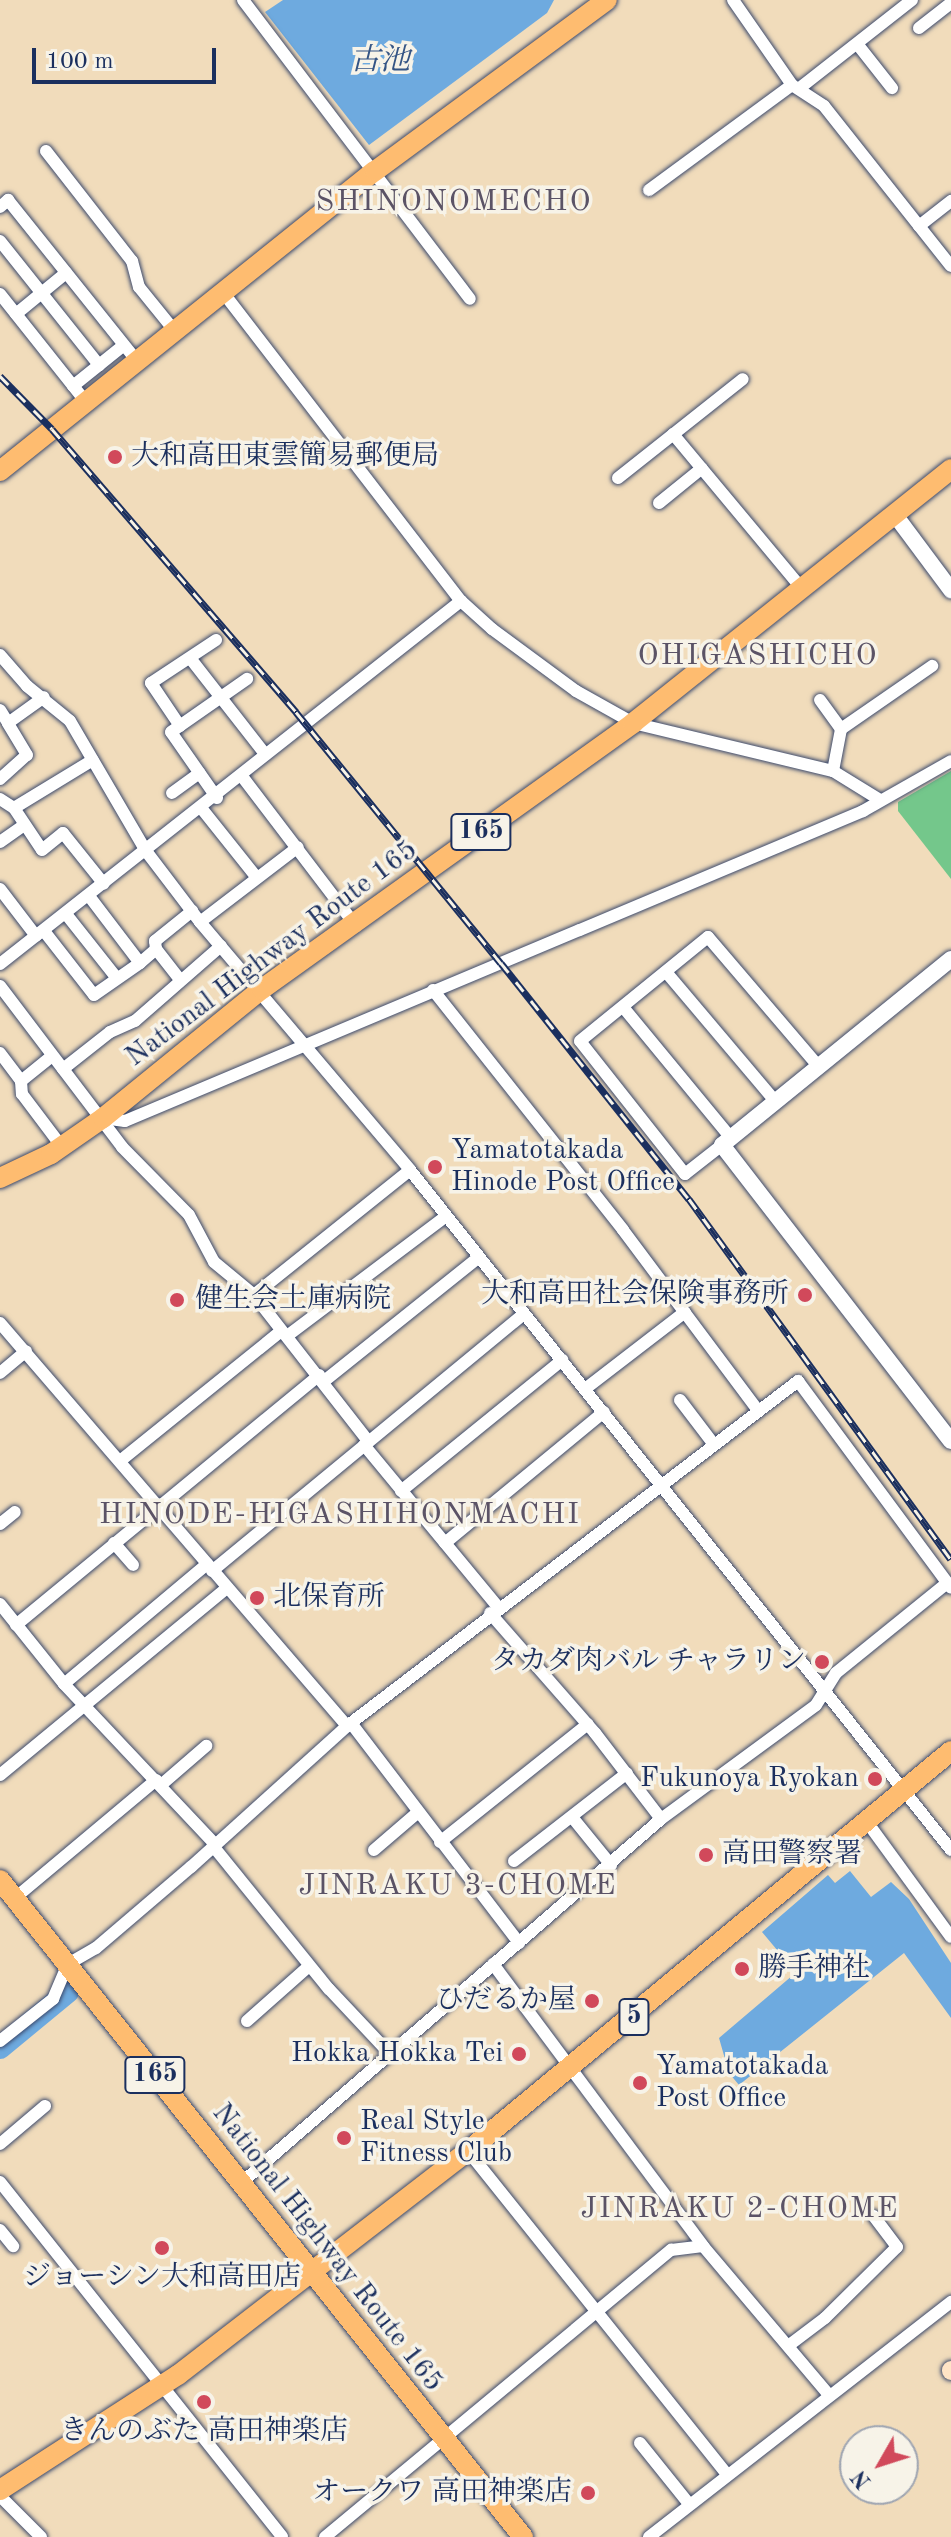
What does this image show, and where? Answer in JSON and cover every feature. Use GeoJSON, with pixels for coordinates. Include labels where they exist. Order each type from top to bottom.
{"type":"FeatureCollection","features":[{"type":"Feature","properties":{"kind":"main road"},"geometry":{"type":"LineString","coordinates":[[0,471],[86,402],[130,353],[174,330],[375,171],[607,0]]}},
{"type":"Feature","properties":{"kind":"main road","name":"National Highway Route 165"},"geometry":{"type":"LineString","coordinates":[[0,1178],[62,1147],[103,1118],[262,989],[356,926],[633,723],[951,469]]}},
{"type":"Feature","properties":{"kind":"main road","name":"5"},"geometry":{"type":"LineString","coordinates":[[0,2490],[160,2388],[468,2151],[572,2068],[951,1751]]}},
{"type":"Feature","properties":{"kind":"main road","name":"National Highway Route 165"},"geometry":{"type":"LineString","coordinates":[[0,1880],[308,2272],[523,2537]]}},
{"type":"Feature","properties":{"kind":"street"},"geometry":{"type":"LineString","coordinates":[[733,0],[797,86],[824,106],[951,266]]}},
{"type":"Feature","properties":{"kind":"street"},"geometry":{"type":"LineString","coordinates":[[649,190],[858,45],[912,0]]}},
{"type":"Feature","properties":{"kind":"street"},"geometry":{"type":"LineString","coordinates":[[249,2],[375,171],[379,185],[470,299]]}},
{"type":"Feature","properties":{"kind":"street"},"geometry":{"type":"LineString","coordinates":[[919,28],[951,3]]}},
{"type":"Feature","properties":{"kind":"street"},"geometry":{"type":"LineString","coordinates":[[858,45],[892,88]]}},
{"type":"Feature","properties":{"kind":"street"},"geometry":{"type":"LineString","coordinates":[[46,151],[132,261],[139,287],[174,330]]}},
{"type":"Feature","properties":{"kind":"street"},"geometry":{"type":"LineString","coordinates":[[0,207],[8,200],[130,353],[99,365],[73,386]]}},
{"type":"Feature","properties":{"kind":"street"},"geometry":{"type":"LineString","coordinates":[[919,226],[951,201]]}},
{"type":"Feature","properties":{"kind":"street"},"geometry":{"type":"LineString","coordinates":[[0,241],[99,365]]}},
{"type":"Feature","properties":{"kind":"street"},"geometry":{"type":"LineString","coordinates":[[16,314],[66,273]]}},
{"type":"Feature","properties":{"kind":"street"},"geometry":{"type":"LineString","coordinates":[[222,291],[461,601],[576,691],[633,723],[833,771],[880,800]]}},
{"type":"Feature","properties":{"kind":"street"},"geometry":{"type":"LineString","coordinates":[[0,294],[86,402]]}},
{"type":"Feature","properties":{"kind":"street"},"geometry":{"type":"LineString","coordinates":[[618,478],[743,379]]}},
{"type":"Feature","properties":{"kind":"street"},"geometry":{"type":"LineString","coordinates":[[673,434],[802,589]]}},
{"type":"Feature","properties":{"kind":"street"},"geometry":{"type":"LineString","coordinates":[[659,503],[702,468]]}},
{"type":"Feature","properties":{"kind":"street"},"geometry":{"type":"LineString","coordinates":[[895,515],[951,590]]}},
{"type":"Feature","properties":{"kind":"street"},"geometry":{"type":"LineString","coordinates":[[0,964],[217,798],[265,754],[461,601]]}},
{"type":"Feature","properties":{"kind":"street"},"geometry":{"type":"LineString","coordinates":[[180,726],[151,683],[216,640]]}},
{"type":"Feature","properties":{"kind":"street"},"geometry":{"type":"LineString","coordinates":[[0,655],[27,686],[70,721],[146,851],[200,922],[262,989],[410,1170],[825,1686],[951,1850]]}},
{"type":"Feature","properties":{"kind":"street"},"geometry":{"type":"LineString","coordinates":[[190,658],[219,700],[265,754]]}},
{"type":"Feature","properties":{"kind":"street"},"geometry":{"type":"LineString","coordinates":[[833,771],[841,729],[932,666]]}},
{"type":"Feature","properties":{"kind":"street"},"geometry":{"type":"LineString","coordinates":[[217,798],[171,732],[247,679]]}},
{"type":"Feature","properties":{"kind":"street"},"geometry":{"type":"LineString","coordinates":[[0,779],[27,755],[2,715],[44,697]]}},
{"type":"Feature","properties":{"kind":"street"},"geometry":{"type":"LineString","coordinates":[[820,700],[841,729]]}},
{"type":"Feature","properties":{"kind":"street"},"geometry":{"type":"LineString","coordinates":[[14,808],[93,760]]}},
{"type":"Feature","properties":{"kind":"street"},"geometry":{"type":"LineString","coordinates":[[103,1118],[125,1121],[880,800],[951,761]]}},
{"type":"Feature","properties":{"kind":"street"},"geometry":{"type":"LineString","coordinates":[[172,793],[200,773]]}},
{"type":"Feature","properties":{"kind":"street"},"geometry":{"type":"LineString","coordinates":[[241,775],[356,926]]}},
{"type":"Feature","properties":{"kind":"street"},"geometry":{"type":"LineString","coordinates":[[0,799],[14,808],[23,826],[42,850],[63,833],[104,884]]}},
{"type":"Feature","properties":{"kind":"street"},"geometry":{"type":"LineString","coordinates":[[202,809],[257,878]]}},
{"type":"Feature","properties":{"kind":"street"},"geometry":{"type":"LineString","coordinates":[[0,842],[23,826]]}},
{"type":"Feature","properties":{"kind":"street"},"geometry":{"type":"LineString","coordinates":[[200,922],[298,847]]}},
{"type":"Feature","properties":{"kind":"street"},"geometry":{"type":"LineString","coordinates":[[0,889],[94,995],[156,949]]}},
{"type":"Feature","properties":{"kind":"street"},"geometry":{"type":"LineString","coordinates":[[89,896],[140,963]]}},
{"type":"Feature","properties":{"kind":"street"},"geometry":{"type":"LineString","coordinates":[[179,978],[156,949],[155,941],[192,911]]}},
{"type":"Feature","properties":{"kind":"street"},"geometry":{"type":"LineString","coordinates":[[66,914],[116,977]]}},
{"type":"Feature","properties":{"kind":"street"},"geometry":{"type":"LineString","coordinates":[[818,1066],[708,937],[580,1041],[685,1174],[951,959]]}},
{"type":"Feature","properties":{"kind":"street"},"geometry":{"type":"LineString","coordinates":[[63,1069],[145,1014],[179,978],[221,946]]}},
{"type":"Feature","properties":{"kind":"street"},"geometry":{"type":"LineString","coordinates":[[666,972],[775,1101]]}},
{"type":"Feature","properties":{"kind":"street"},"geometry":{"type":"LineString","coordinates":[[0,986],[122,1147],[189,1215],[214,1262],[254,1295],[321,1378],[401,1491],[661,1819]]}},
{"type":"Feature","properties":{"kind":"street"},"geometry":{"type":"LineString","coordinates":[[433,990],[685,1312],[756,1408]]}},
{"type":"Feature","properties":{"kind":"street"},"geometry":{"type":"LineString","coordinates":[[623,1007],[951,1441]]}},
{"type":"Feature","properties":{"kind":"street"},"geometry":{"type":"LineString","coordinates":[[0,1053],[21,1081],[22,1094],[62,1147]]}},
{"type":"Feature","properties":{"kind":"street"},"geometry":{"type":"LineString","coordinates":[[21,1081],[52,1056]]}},
{"type":"Feature","properties":{"kind":"street"},"geometry":{"type":"LineString","coordinates":[[254,1295],[410,1170]]}},
{"type":"Feature","properties":{"kind":"street"},"geometry":{"type":"LineString","coordinates":[[120,1461],[284,1334],[446,1216]]}},
{"type":"Feature","properties":{"kind":"street"},"geometry":{"type":"LineString","coordinates":[[16,1625],[159,1505],[479,1257]]}},
{"type":"Feature","properties":{"kind":"street"},"geometry":{"type":"LineString","coordinates":[[585,1389],[685,1312]]}},
{"type":"Feature","properties":{"kind":"street"},"geometry":{"type":"LineString","coordinates":[[64,1684],[524,1314]]}},
{"type":"Feature","properties":{"kind":"street"},"geometry":{"type":"LineString","coordinates":[[0,1323],[159,1505],[226,1589],[349,1724],[519,1943]]}},
{"type":"Feature","properties":{"kind":"street"},"geometry":{"type":"LineString","coordinates":[[0,1373],[26,1351]]}},
{"type":"Feature","properties":{"kind":"street"},"geometry":{"type":"LineString","coordinates":[[401,1491],[562,1360]]}},
{"type":"Feature","properties":{"kind":"street"},"geometry":{"type":"LineString","coordinates":[[0,2041],[53,1999],[68,1964],[96,1948],[349,1724],[756,1408],[798,1381],[949,1585],[825,1686],[816,1705],[661,1819],[240,2184]]}},
{"type":"Feature","properties":{"kind":"street"},"geometry":{"type":"LineString","coordinates":[[680,1400],[712,1442]]}},
{"type":"Feature","properties":{"kind":"street"},"geometry":{"type":"LineString","coordinates":[[445,1543],[604,1412]]}},
{"type":"Feature","properties":{"kind":"street"},"geometry":{"type":"LineString","coordinates":[[0,1524],[15,1512]]}},
{"type":"Feature","properties":{"kind":"street"},"geometry":{"type":"LineString","coordinates":[[114,1543],[133,1565]]}},
{"type":"Feature","properties":{"kind":"street"},"geometry":{"type":"LineString","coordinates":[[0,1775],[226,1589]]}},
{"type":"Feature","properties":{"kind":"street"},"geometry":{"type":"LineString","coordinates":[[0,1604],[64,1684],[159,1782],[214,1845],[309,1966],[389,2053]]}},
{"type":"Feature","properties":{"kind":"street"},"geometry":{"type":"LineString","coordinates":[[440,1842],[588,1724]]}},
{"type":"Feature","properties":{"kind":"street"},"geometry":{"type":"LineString","coordinates":[[15,1898],[206,1746]]}},
{"type":"Feature","properties":{"kind":"street"},"geometry":{"type":"LineString","coordinates":[[514,1861],[627,1773]]}},
{"type":"Feature","properties":{"kind":"street"},"geometry":{"type":"LineString","coordinates":[[374,1850],[417,1813]]}},
{"type":"Feature","properties":{"kind":"street"},"geometry":{"type":"LineString","coordinates":[[572,1817],[611,1865]]}},
{"type":"Feature","properties":{"kind":"street"},"geometry":{"type":"LineString","coordinates":[[867,1822],[951,1937]]}},
{"type":"Feature","properties":{"kind":"street"},"geometry":{"type":"LineString","coordinates":[[493,1964],[703,2246],[828,2394]]}},
{"type":"Feature","properties":{"kind":"street"},"geometry":{"type":"LineString","coordinates":[[247,2021],[309,1966]]}},
{"type":"Feature","properties":{"kind":"street"},"geometry":{"type":"LineString","coordinates":[[0,2144],[45,2106]]}},
{"type":"Feature","properties":{"kind":"street"},"geometry":{"type":"LineString","coordinates":[[468,2151],[728,2475]]}},
{"type":"Feature","properties":{"kind":"street"},"geometry":{"type":"LineString","coordinates":[[0,2182],[160,2388],[282,2537]]}},
{"type":"Feature","properties":{"kind":"street"},"geometry":{"type":"LineString","coordinates":[[788,2346],[825,2318],[897,2247],[874,2216]]}},
{"type":"Feature","properties":{"kind":"street"},"geometry":{"type":"LineString","coordinates":[[0,2230],[13,2246]]}},
{"type":"Feature","properties":{"kind":"street"},"geometry":{"type":"LineString","coordinates":[[325,2537],[594,2310],[671,2250],[703,2246]]}},
{"type":"Feature","properties":{"kind":"street"},"geometry":{"type":"LineString","coordinates":[[649,2537],[828,2394],[951,2302]]}},
{"type":"Feature","properties":{"kind":"street"},"geometry":{"type":"LineString","coordinates":[[640,2443],[689,2504]]}},
{"type":"Feature","properties":{"kind":"street"},"geometry":{"type":"LineString","coordinates":[[0,2496],[41,2537]]}},
{"type":"Feature","properties":{"kind":"green space"},"geometry":{"type":"Polygon","coordinates":[[[951,771],[951,879],[898,811],[898,802],[951,771]]]}},
{"type":"Feature","properties":{"kind":"water","name":"古池"},"geometry":{"type":"Polygon","coordinates":[[[283,0],[554,0],[547,13],[369,145],[265,12],[283,0]]]}},
{"type":"Feature","properties":{"kind":"water"},"geometry":{"type":"Polygon","coordinates":[[[850,1871],[871,1897],[891,1882],[909,1899],[951,1963],[951,2018],[904,1953],[739,2085],[729,2073],[719,2038],[793,1975],[793,1969],[762,1932],[828,1875],[835,1883],[850,1871]]]}},
{"type":"Feature","properties":{"kind":"waterway"},"geometry":{"type":"LineString","coordinates":[[0,2048],[68,1992]]}},
{"type":"Feature","properties":{"kind":"railway"},"geometry":{"type":"LineString","coordinates":[[0,376],[52,429],[296,712],[501,963],[689,1199],[951,1559]]}},
{"type":"Feature","properties":{"kind":"place","name":"大和高田東雲簡易郵便局"},"geometry":{"type":"Point","coordinates":[115,457]}},
{"type":"Feature","properties":{"kind":"place","name":"Yamatotakada Hinode Post Office"},"geometry":{"type":"Point","coordinates":[435,1167]}},
{"type":"Feature","properties":{"kind":"place","name":"大和高田社会保険事務所"},"geometry":{"type":"Point","coordinates":[805,1295]}},
{"type":"Feature","properties":{"kind":"place","name":"健生会土庫病院"},"geometry":{"type":"Point","coordinates":[177,1300]}},
{"type":"Feature","properties":{"kind":"place","name":"北保育所"},"geometry":{"type":"Point","coordinates":[257,1598]}},
{"type":"Feature","properties":{"kind":"place","name":"タカダ肉バル チャラリン"},"geometry":{"type":"Point","coordinates":[822,1662]}},
{"type":"Feature","properties":{"kind":"place","name":"Fukunoya Ryokan"},"geometry":{"type":"Point","coordinates":[875,1779]}},
{"type":"Feature","properties":{"kind":"place","name":"高田警察署"},"geometry":{"type":"Point","coordinates":[706,1855]}},
{"type":"Feature","properties":{"kind":"place","name":"勝手神社"},"geometry":{"type":"Point","coordinates":[742,1969]}},
{"type":"Feature","properties":{"kind":"place","name":"ひだるか屋"},"geometry":{"type":"Point","coordinates":[592,2001]}},
{"type":"Feature","properties":{"kind":"place","name":"Hokka Hokka Tei"},"geometry":{"type":"Point","coordinates":[519,2054]}},
{"type":"Feature","properties":{"kind":"place","name":"Yamatotakada Post Office"},"geometry":{"type":"Point","coordinates":[640,2083]}},
{"type":"Feature","properties":{"kind":"place","name":"Real Style Fitness Club"},"geometry":{"type":"Point","coordinates":[344,2138]}},
{"type":"Feature","properties":{"kind":"place","name":"ジョーシン大和高田店"},"geometry":{"type":"Point","coordinates":[162,2248]}},
{"type":"Feature","properties":{"kind":"place","name":"きんのぶた 高田神楽店"},"geometry":{"type":"Point","coordinates":[204,2402]}},
{"type":"Feature","properties":{"kind":"place","name":"オークワ 高田神楽店"},"geometry":{"type":"Point","coordinates":[588,2493]}},
{"type":"Feature","properties":{"kind":"district","name":"SHINONOMECHO"},"geometry":{"type":"Point","coordinates":[454,202]}},
{"type":"Feature","properties":{"kind":"district","name":"OHIGASHICHO"},"geometry":{"type":"Point","coordinates":[758,656]}},
{"type":"Feature","properties":{"kind":"district","name":"HINODE-HIGASHIHONMACHI"},"geometry":{"type":"Point","coordinates":[340,1515]}},
{"type":"Feature","properties":{"kind":"district","name":"JINRAKU 3-CHOME"},"geometry":{"type":"Point","coordinates":[458,1886]}},
{"type":"Feature","properties":{"kind":"district","name":"JINRAKU 2-CHOME"},"geometry":{"type":"Point","coordinates":[740,2209]}}]}
